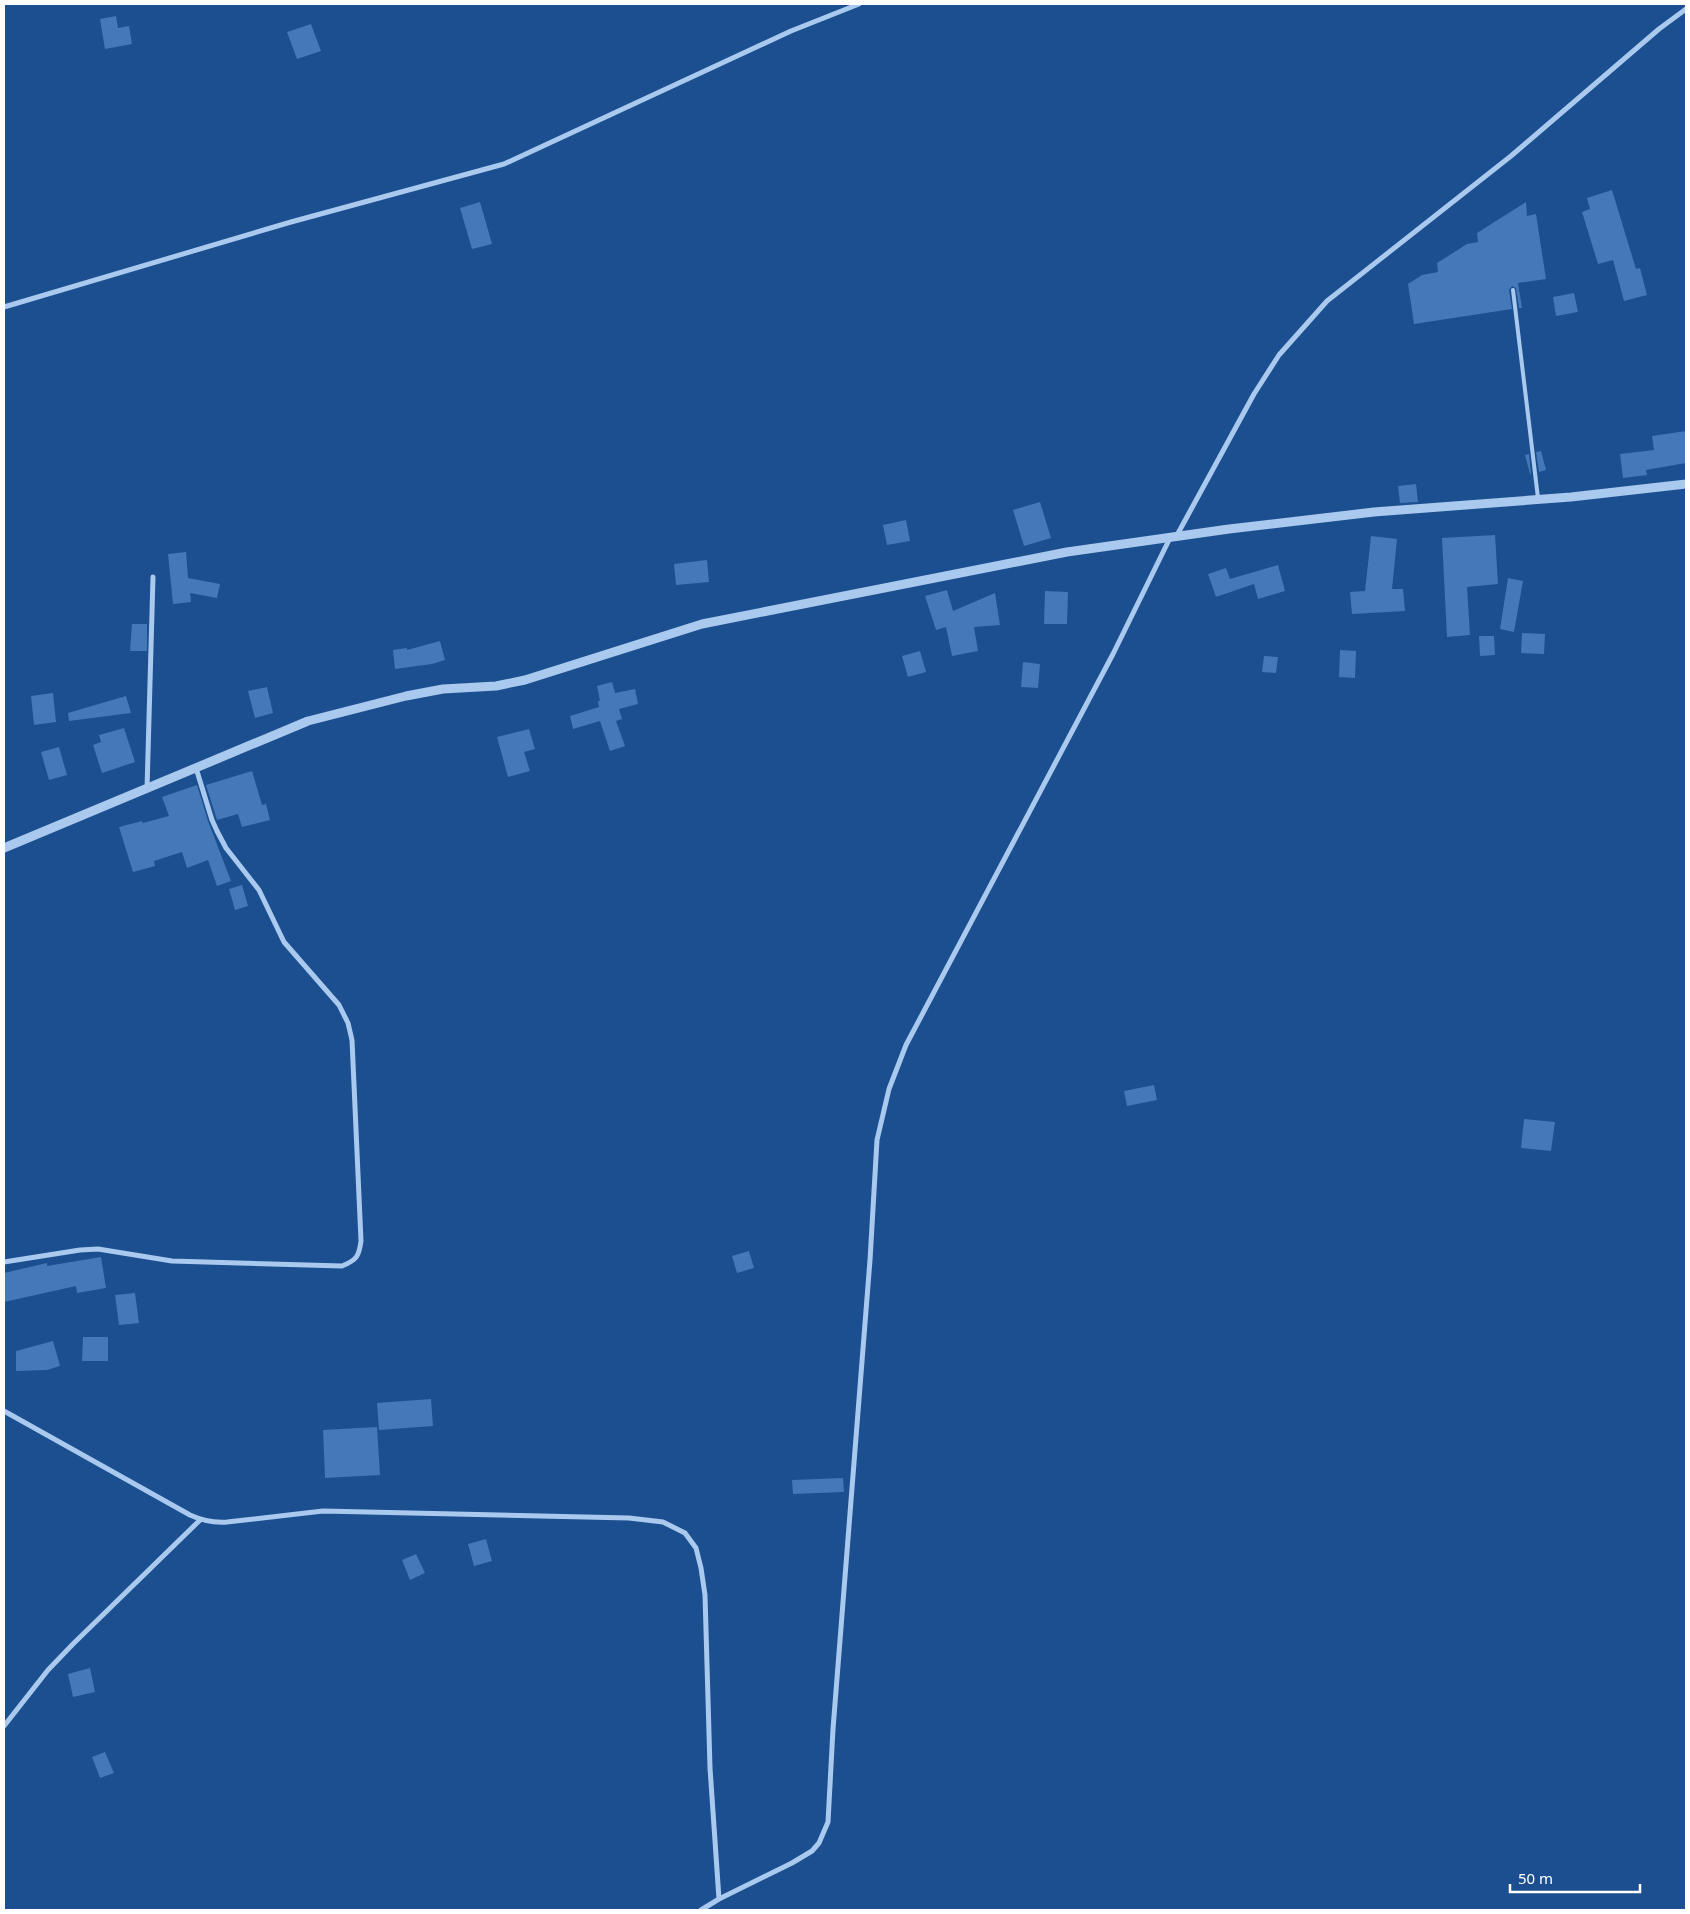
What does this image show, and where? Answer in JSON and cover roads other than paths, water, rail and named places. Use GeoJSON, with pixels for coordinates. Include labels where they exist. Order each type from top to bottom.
{"type":"FeatureCollection","features":[{"type":"Feature","properties":{"kind":"street"},"geometry":{"type":"LineString","coordinates":[[4,307],[291,222],[504,164],[791,31],[859,4]]}},
{"type":"Feature","properties":{"kind":"street"},"geometry":{"type":"LineString","coordinates":[[701,1910],[719,1899],[792,1864],[812,1851],[819,1843],[828,1822],[833,1729],[870,1260],[877,1140],[889,1089],[906,1045],[1173,537],[1254,394],[1279,355],[1327,301],[1511,156],[1659,29],[1686,9]]}},
{"type":"Feature","properties":{"kind":"street"},"geometry":{"type":"LineString","coordinates":[[4,848],[308,721],[406,696],[443,689],[496,686],[525,680],[702,624],[1067,552],[1229,528],[1374,512],[1538,498],[1571,497],[1686,484]]}},
{"type":"Feature","properties":{"kind":"street"},"geometry":{"type":"LineString","coordinates":[[147,789],[153,577]]}},
{"type":"Feature","properties":{"kind":"street"},"geometry":{"type":"LineString","coordinates":[[4,1262],[98,1249],[172,1261],[342,1266],[353,1262],[360,1253],[352,1049],[348,1022],[339,1005],[284,942],[259,890],[226,848],[212,820],[196,768]]}},
{"type":"Feature","properties":{"kind":"street"},"geometry":{"type":"LineString","coordinates":[[4,1411],[200,1520],[227,1522],[323,1511],[629,1518],[663,1522],[685,1533],[696,1548],[705,1595],[710,1768],[719,1899]]}},
{"type":"Feature","properties":{"kind":"street"},"geometry":{"type":"LineString","coordinates":[[4,1726],[48,1670],[200,1520]]}},
{"type":"Feature","properties":{"kind":"lane"},"geometry":{"type":"LineString","coordinates":[[1513,290],[1538,498]]}}]}
